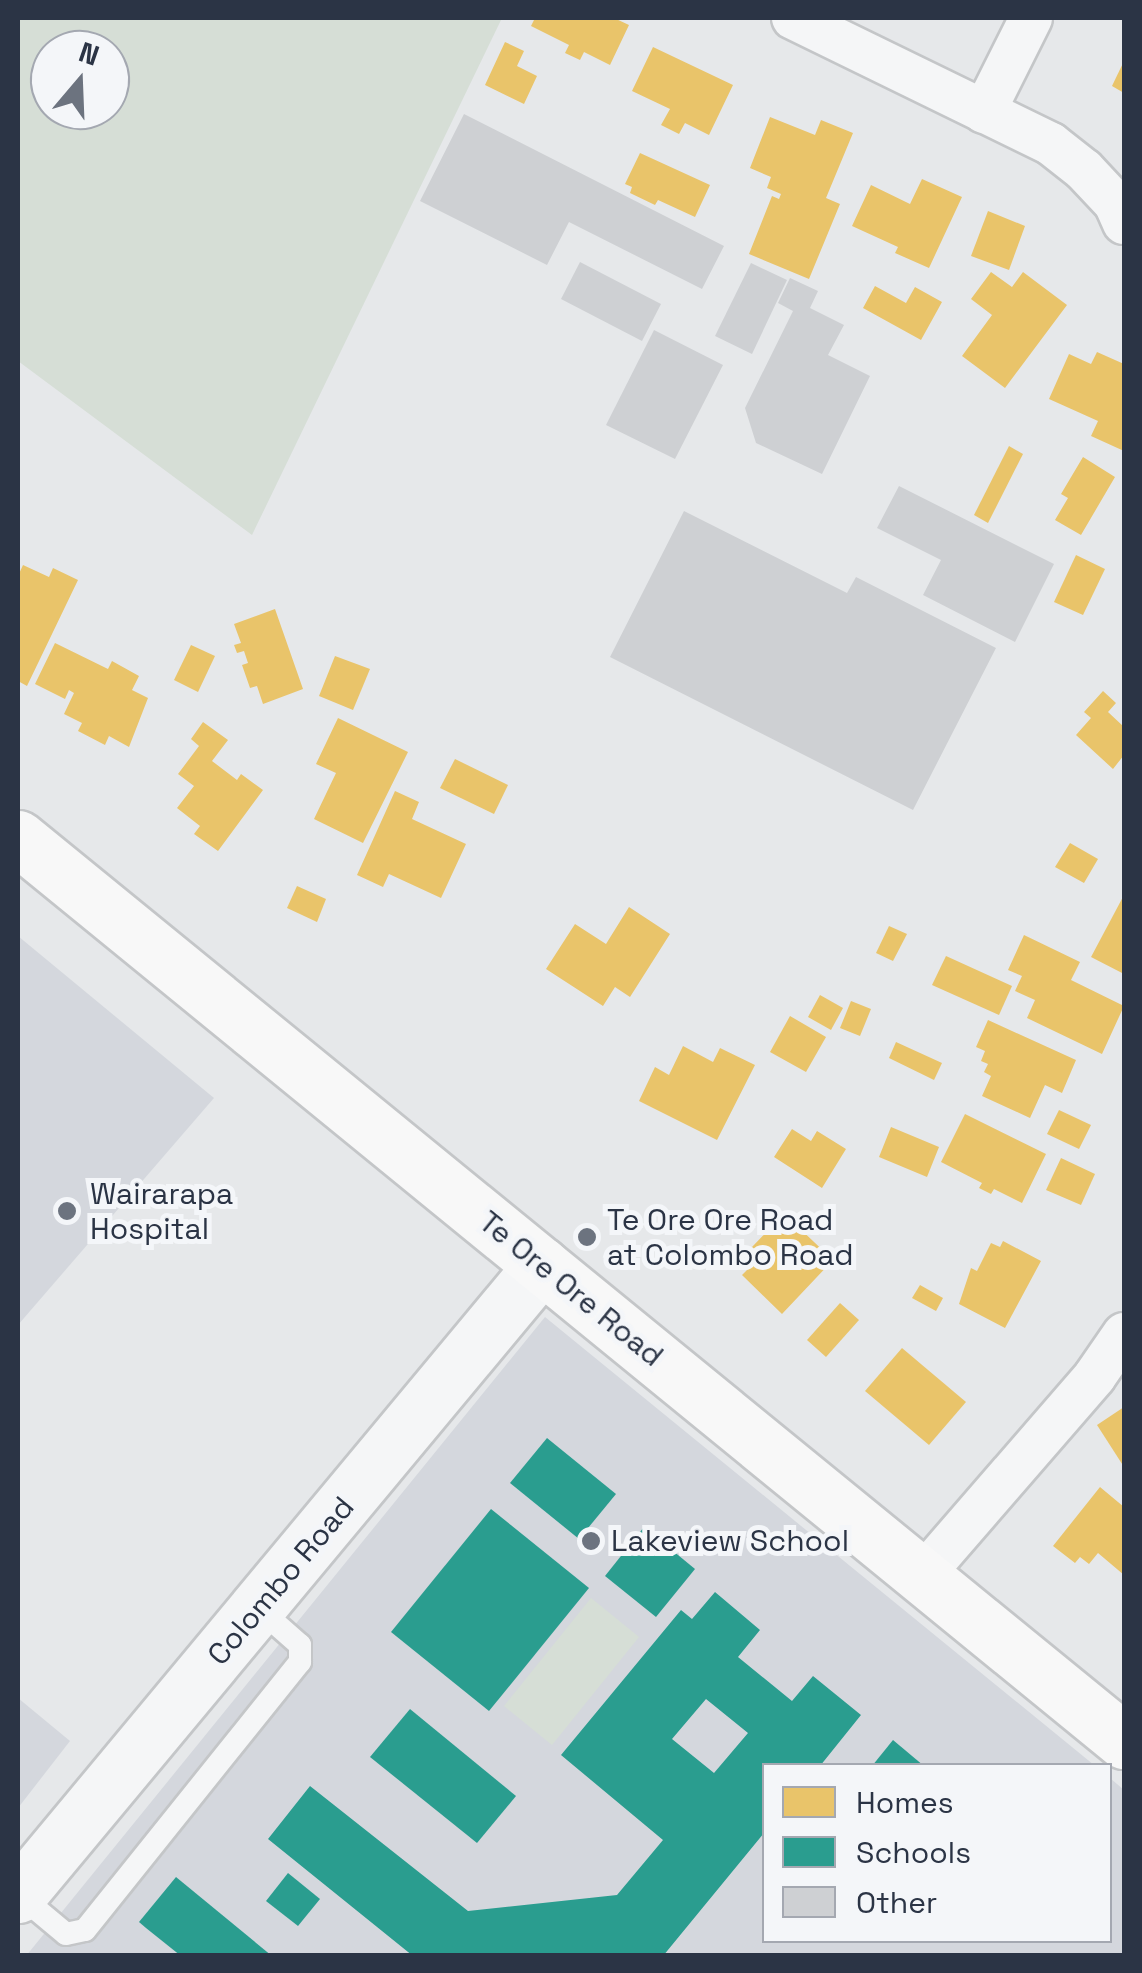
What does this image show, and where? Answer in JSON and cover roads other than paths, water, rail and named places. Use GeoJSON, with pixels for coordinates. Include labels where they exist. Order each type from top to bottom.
{"type":"FeatureCollection","features":[{"type":"Feature","properties":{"kind":"main road","name":"Te Ore Ore Road"},"geometry":{"type":"LineString","coordinates":[[18,838],[1124,1742]]}},
{"type":"Feature","properties":{"kind":"street"},"geometry":{"type":"LineString","coordinates":[[793,18],[1051,144],[1084,170],[1114,203],[1124,223]]}},
{"type":"Feature","properties":{"kind":"street"},"geometry":{"type":"LineString","coordinates":[[984,112],[1031,18]]}},
{"type":"Feature","properties":{"kind":"street","name":"Colombo Road"},"geometry":{"type":"LineString","coordinates":[[18,1894],[542,1265]]}},
{"type":"Feature","properties":{"kind":"street"},"geometry":{"type":"LineString","coordinates":[[922,1576],[1095,1376],[1124,1334]]}},
{"type":"Feature","properties":{"kind":"lane"},"geometry":{"type":"LineString","coordinates":[[18,1894],[66,1934],[86,1930],[300,1662],[300,1644],[258,1608]]}},
{"type":"Feature","properties":{"kind":"place","name":"Wairarapa Hospital"},"geometry":{"type":"Point","coordinates":[67,1211]}},
{"type":"Feature","properties":{"kind":"place","name":"Te Ore Ore Road at Colombo Road"},"geometry":{"type":"Point","coordinates":[587,1237]}},
{"type":"Feature","properties":{"kind":"place","name":"Lakeview School"},"geometry":{"type":"Point","coordinates":[591,1541]}}]}
